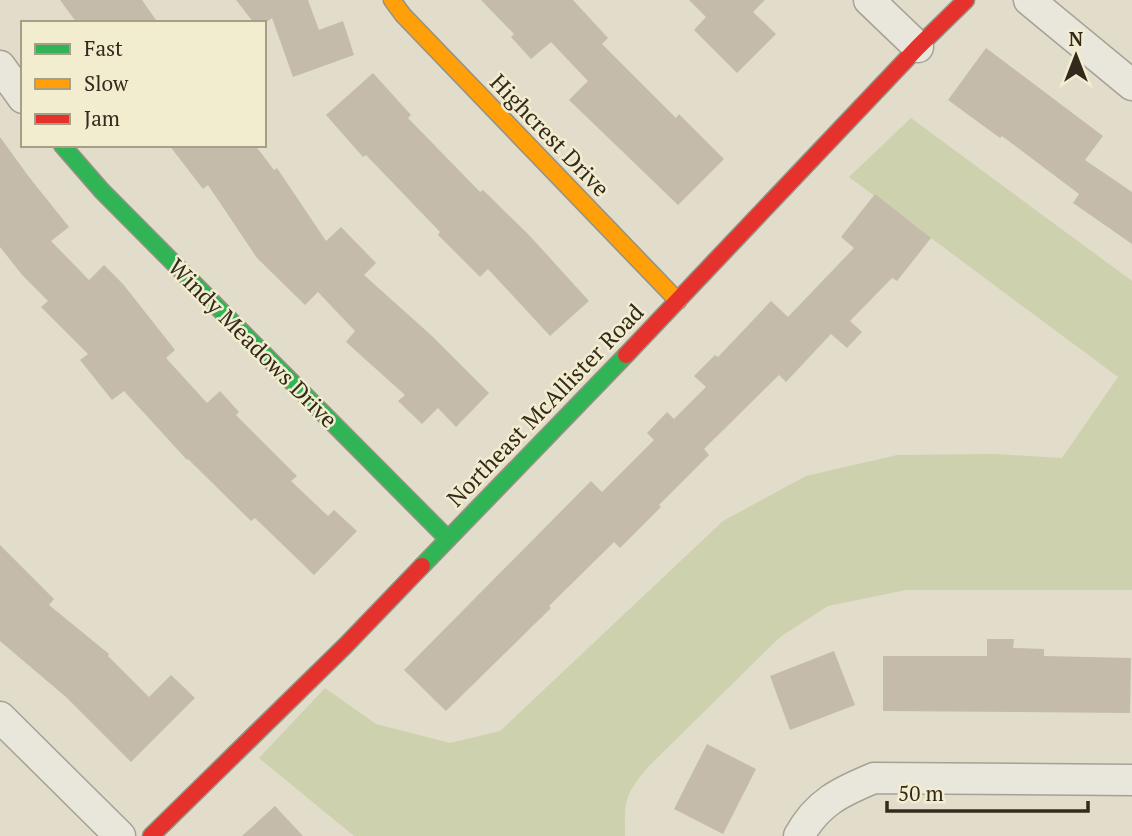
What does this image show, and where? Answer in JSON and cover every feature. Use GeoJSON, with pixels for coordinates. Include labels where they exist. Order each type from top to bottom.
{"type":"FeatureCollection","features":[{"type":"Feature","properties":{"kind":"street","name":"Highcrest Drive"},"geometry":{"type":"LineString","coordinates":[[392,0],[403,15],[678,301]]}},
{"type":"Feature","properties":{"kind":"street"},"geometry":{"type":"LineString","coordinates":[[869,0],[918,47]]}},
{"type":"Feature","properties":{"kind":"street","name":"Northeast McAllister Road"},"geometry":{"type":"LineString","coordinates":[[152,836],[346,645],[966,0]]}},
{"type":"Feature","properties":{"kind":"street"},"geometry":{"type":"LineString","coordinates":[[1029,0],[1132,85]]}},
{"type":"Feature","properties":{"kind":"street"},"geometry":{"type":"LineString","coordinates":[[0,66],[21,95]]}},
{"type":"Feature","properties":{"kind":"street","name":"Windy Meadows Drive"},"geometry":{"type":"LineString","coordinates":[[64,147],[102,191],[447,538]]}},
{"type":"Feature","properties":{"kind":"street"},"geometry":{"type":"LineString","coordinates":[[0,717],[120,836]]}},
{"type":"Feature","properties":{"kind":"street"},"geometry":{"type":"LineString","coordinates":[[804,827],[838,793],[874,778],[1132,780]]}},
{"type":"Feature","properties":{"kind":"green space"},"geometry":{"type":"Polygon","coordinates":[[[911,118],[1132,281],[1132,590],[906,590],[828,606],[780,637],[648,767],[628,798],[625,836],[354,836],[259,758],[325,688],[376,724],[450,743],[500,731],[723,521],[806,476],[897,455],[994,454],[1062,458],[1118,377],[849,177],[911,118]]]}},
{"type":"Feature","properties":{"kind":"building"},"geometry":{"type":"Polygon","coordinates":[[[60,0],[142,0],[157,21],[76,21],[60,0]]]}},
{"type":"Feature","properties":{"kind":"building"},"geometry":{"type":"Polygon","coordinates":[[[236,0],[308,0],[319,30],[343,21],[354,55],[293,77],[272,18],[266,22],[252,21],[236,0]]]}},
{"type":"Feature","properties":{"kind":"building"},"geometry":{"type":"Polygon","coordinates":[[[481,0],[573,0],[608,38],[602,44],[676,118],[679,114],[724,159],[678,205],[569,100],[588,81],[551,42],[531,59],[511,37],[514,34],[481,0]]]}},
{"type":"Feature","properties":{"kind":"building"},"geometry":{"type":"Polygon","coordinates":[[[689,0],[765,0],[753,12],[776,34],[737,73],[694,30],[706,17],[689,0]]]}},
{"type":"Feature","properties":{"kind":"building"},"geometry":{"type":"Polygon","coordinates":[[[986,48],[1103,136],[1085,160],[1132,192],[1132,244],[1073,203],[1079,194],[1002,136],[1000,138],[948,100],[986,48]]]}},
{"type":"Feature","properties":{"kind":"building"},"geometry":{"type":"Polygon","coordinates":[[[373,73],[411,115],[408,118],[480,192],[483,190],[529,235],[589,301],[550,336],[488,269],[480,277],[366,155],[363,157],[326,115],[373,73]]]}},
{"type":"Feature","properties":{"kind":"building"},"geometry":{"type":"Polygon","coordinates":[[[0,137],[69,227],[51,241],[89,280],[104,265],[123,284],[175,350],[166,358],[207,403],[220,391],[239,412],[236,415],[297,476],[291,481],[328,516],[334,510],[357,531],[314,575],[255,518],[251,521],[187,460],[124,391],[112,400],[80,360],[88,354],[41,307],[48,301],[0,247],[0,137]]]}},
{"type":"Feature","properties":{"kind":"building"},"geometry":{"type":"Polygon","coordinates":[[[171,147],[257,147],[274,170],[277,168],[326,241],[341,227],[376,263],[364,275],[432,336],[489,393],[456,427],[438,408],[422,424],[398,401],[405,395],[346,342],[355,331],[318,292],[305,305],[257,258],[208,185],[203,189],[171,147]]]}},
{"type":"Feature","properties":{"kind":"building"},"geometry":{"type":"Polygon","coordinates":[[[875,194],[931,238],[897,281],[892,278],[850,321],[862,332],[847,348],[831,334],[786,382],[779,375],[704,449],[709,455],[659,505],[661,507],[620,548],[614,542],[446,711],[404,670],[591,481],[602,492],[654,440],[647,433],[667,412],[674,419],[706,387],[694,376],[715,355],[718,357],[771,301],[788,317],[854,248],[841,237],[875,194]]]}},
{"type":"Feature","properties":{"kind":"building"},"geometry":{"type":"Polygon","coordinates":[[[0,545],[54,599],[49,605],[109,654],[149,697],[171,675],[195,698],[131,762],[66,697],[0,641],[0,545]]]}},
{"type":"Feature","properties":{"kind":"building"},"geometry":{"type":"Polygon","coordinates":[[[987,639],[1014,639],[1013,648],[1044,649],[1044,656],[1131,658],[1130,713],[883,711],[883,656],[987,656],[987,639]]]}},
{"type":"Feature","properties":{"kind":"building"},"geometry":{"type":"Polygon","coordinates":[[[834,651],[855,705],[790,730],[770,676],[834,651]]]}},
{"type":"Feature","properties":{"kind":"building"},"geometry":{"type":"Polygon","coordinates":[[[707,744],[756,769],[723,834],[674,809],[707,744]]]}},
{"type":"Feature","properties":{"kind":"building"},"geometry":{"type":"Polygon","coordinates":[[[275,806],[303,836],[242,836],[275,806]]]}},
{"type":"Feature","properties":{"kind":"traffic: fast"},"geometry":{"type":"LineString","coordinates":[[64,147],[102,191],[447,538]]}},
{"type":"Feature","properties":{"kind":"traffic: fast"},"geometry":{"type":"LineString","coordinates":[[422,566],[626,355]]}},
{"type":"Feature","properties":{"kind":"traffic: slow"},"geometry":{"type":"LineString","coordinates":[[392,0],[403,15],[678,301]]}},
{"type":"Feature","properties":{"kind":"traffic: jam"},"geometry":{"type":"LineString","coordinates":[[626,355],[918,47],[966,0]]}},
{"type":"Feature","properties":{"kind":"traffic: jam"},"geometry":{"type":"LineString","coordinates":[[151,836],[346,645],[422,566]]}}]}
